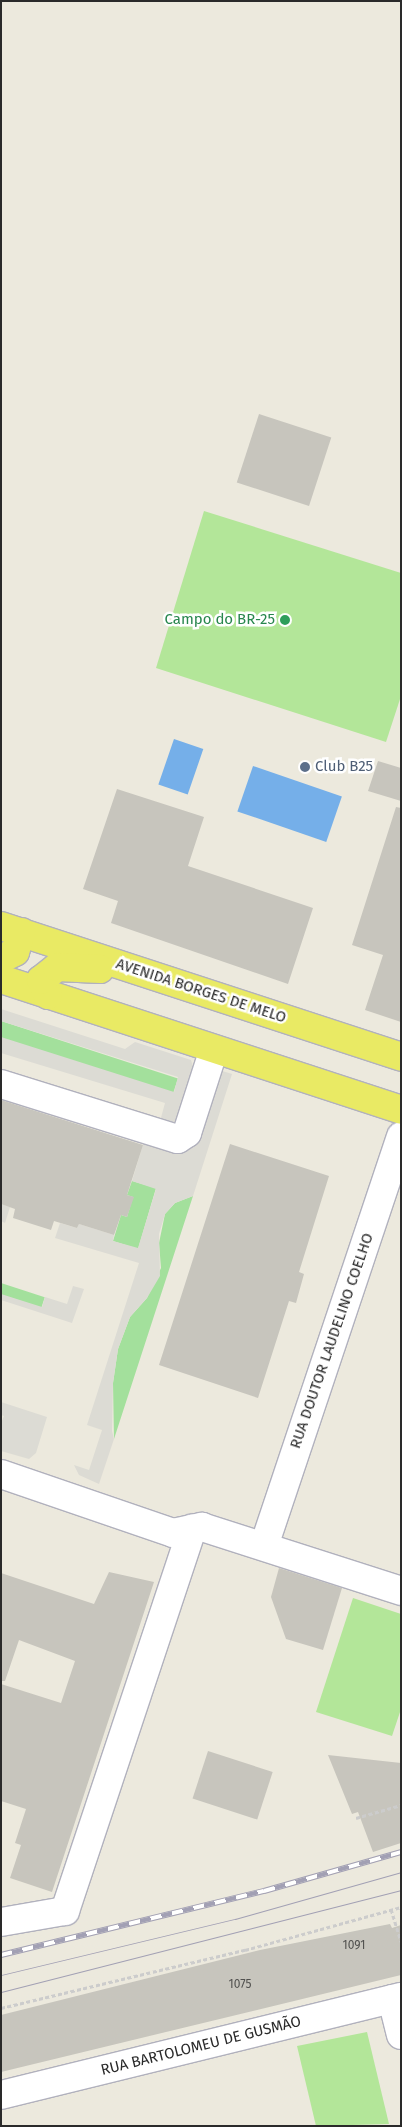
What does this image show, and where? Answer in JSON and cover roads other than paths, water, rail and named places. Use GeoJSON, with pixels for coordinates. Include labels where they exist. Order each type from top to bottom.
{"type":"FeatureCollection","features":[{"type":"Feature","properties":{"kind":"main road"},"geometry":{"type":"LineString","coordinates":[[1,959],[15,952],[11,929]]}},
{"type":"Feature","properties":{"kind":"main road","name":"AVENIDA BORGES DE MELO"},"geometry":{"type":"LineString","coordinates":[[11,929],[401,1056]]}},
{"type":"Feature","properties":{"kind":"main road"},"geometry":{"type":"LineString","coordinates":[[48,994],[41,980],[57,967],[149,974]]}},
{"type":"Feature","properties":{"kind":"main road"},"geometry":{"type":"LineString","coordinates":[[1,979],[401,1110]]}},
{"type":"Feature","properties":{"kind":"street"},"geometry":{"type":"LineString","coordinates":[[1,1084],[178,1139],[187,1133],[214,1049]]}},
{"type":"Feature","properties":{"kind":"street","name":"RUA DOUTOR LAUDELINO COELHO"},"geometry":{"type":"LineString","coordinates":[[264,1546],[401,1136]]}},
{"type":"Feature","properties":{"kind":"street"},"geometry":{"type":"LineString","coordinates":[[1,1474],[173,1533],[202,1527],[401,1591]]}},
{"type":"Feature","properties":{"kind":"street"},"geometry":{"type":"LineString","coordinates":[[1,1922],[65,1911],[192,1529]]}},
{"type":"Feature","properties":{"kind":"street"},"geometry":{"type":"LineString","coordinates":[[397,1998],[401,2035]]}},
{"type":"Feature","properties":{"kind":"street","name":"RUA BARTOLOMEU DE GUSMÃO"},"geometry":{"type":"LineString","coordinates":[[1,2094],[397,1998]]}},
{"type":"Feature","properties":{"kind":"water"},"geometry":{"type":"Polygon","coordinates":[[[174,739],[203,749],[188,794],[158,784],[174,739]]]}},
{"type":"Feature","properties":{"kind":"water"},"geometry":{"type":"Polygon","coordinates":[[[253,766],[342,797],[326,842],[237,811],[253,766]]]}},
{"type":"Feature","properties":{"kind":"tram line"},"geometry":{"type":"LineString","coordinates":[[1,1975],[235,1919],[401,1872]]}},
{"type":"Feature","properties":{"kind":"tram line"},"geometry":{"type":"LineString","coordinates":[[1,1992],[401,1890]]}},
{"type":"Feature","properties":{"kind":"railway"},"geometry":{"type":"LineString","coordinates":[[1,1955],[264,1891],[401,1852]]}},
{"type":"Feature","properties":{"kind":"place","name":"Campo do BR-25"},"geometry":{"type":"Point","coordinates":[285,620]}},
{"type":"Feature","properties":{"kind":"place","name":"Club B25"},"geometry":{"type":"Point","coordinates":[305,767]}}]}
